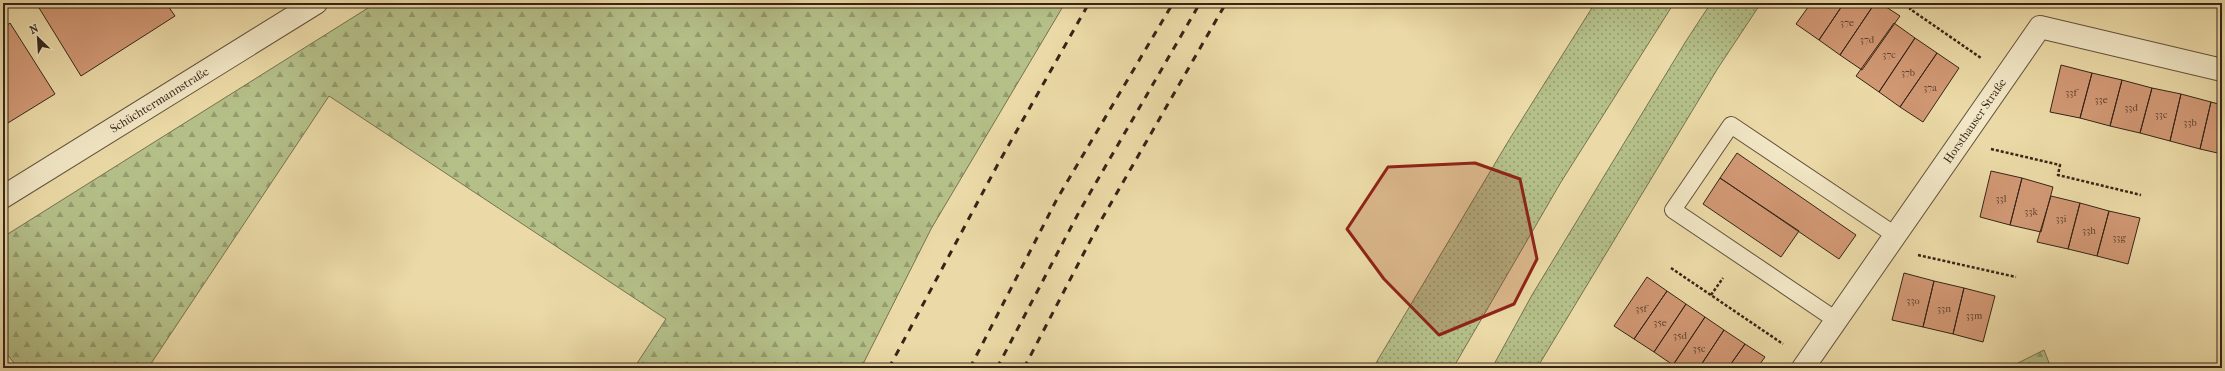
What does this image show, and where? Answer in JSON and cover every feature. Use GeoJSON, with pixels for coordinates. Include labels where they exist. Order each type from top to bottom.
{"type":"FeatureCollection","features":[{"type":"Feature","properties":{"kind":"street","name":"Schüchtermannstraße"},"geometry":{"type":"LineString","coordinates":[[3,197],[316,3]]}},
{"type":"Feature","properties":{"kind":"street","name":"Horsthauser Straße"},"geometry":{"type":"LineString","coordinates":[[1806,364],[2040,27],[2222,70]]}},
{"type":"Feature","properties":{"kind":"lane"},"geometry":{"type":"LineString","coordinates":[[1836,320],[1674,210],[1731,125],[1893,238]]}},
{"type":"Feature","properties":{"kind":"path"},"geometry":{"type":"LineString","coordinates":[[1914,3],[1910,9],[2006,75]]}},
{"type":"Feature","properties":{"kind":"path"},"geometry":{"type":"LineString","coordinates":[[1968,131],[1991,149],[2060,166],[2058,174],[2141,195]]}},
{"type":"Feature","properties":{"kind":"path"},"geometry":{"type":"LineString","coordinates":[[1893,238],[1908,252],[2016,277]]}},
{"type":"Feature","properties":{"kind":"path"},"geometry":{"type":"LineString","coordinates":[[1671,268],[1806,364]]}},
{"type":"Feature","properties":{"kind":"highlighted area"},"geometry":{"type":"Polygon","coordinates":[[[1475,163],[1520,179],[1537,259],[1514,304],[1439,335],[1384,279],[1347,229],[1388,167],[1475,163]]]}},
{"type":"Feature","properties":{"kind":"green space"},"geometry":{"type":"Polygon","coordinates":[[[376,3],[1065,3],[931,229],[861,368],[634,368],[666,319],[329,96],[148,368],[18,368],[3,349],[3,237],[376,3]]]}},
{"type":"Feature","properties":{"kind":"green space"},"geometry":{"type":"Polygon","coordinates":[[[1595,3],[1674,3],[1561,182],[1453,368],[1373,368],[1509,140],[1595,3]]]}},
{"type":"Feature","properties":{"kind":"green space"},"geometry":{"type":"Polygon","coordinates":[[[1711,3],[1761,3],[1718,68],[1537,368],[1492,368],[1532,295],[1686,41],[1711,3]]]}},
{"type":"Feature","properties":{"kind":"green space"},"geometry":{"type":"Polygon","coordinates":[[[2044,350],[2051,368],[2008,368],[2044,350]]]}},
{"type":"Feature","properties":{"kind":"building"},"geometry":{"type":"Polygon","coordinates":[[[36,3],[166,3],[175,16],[81,76],[36,3]]]}},
{"type":"Feature","properties":{"kind":"building"},"geometry":{"type":"Polygon","coordinates":[[[1811,3],[1844,3],[1819,40],[1796,24],[1811,3]]]}},
{"type":"Feature","properties":{"kind":"building"},"geometry":{"type":"Polygon","coordinates":[[[1844,3],[1875,3],[1840,55],[1819,40],[1844,3]]]}},
{"type":"Feature","properties":{"kind":"building"},"geometry":{"type":"Polygon","coordinates":[[[1875,3],[1880,3],[1900,16],[1862,70],[1840,55],[1875,3]]]}},
{"type":"Feature","properties":{"kind":"building"},"geometry":{"type":"Polygon","coordinates":[[[10,23],[55,94],[3,126],[3,28],[10,23]]]}},
{"type":"Feature","properties":{"kind":"building"},"geometry":{"type":"Polygon","coordinates":[[[1894,23],[1915,38],[1879,92],[1856,76],[1894,23]]]}},
{"type":"Feature","properties":{"kind":"building"},"geometry":{"type":"Polygon","coordinates":[[[1915,38],[1937,53],[1900,107],[1879,92],[1915,38]]]}},
{"type":"Feature","properties":{"kind":"building"},"geometry":{"type":"Polygon","coordinates":[[[1937,53],[1959,68],[1923,122],[1900,107],[1937,53]]]}},
{"type":"Feature","properties":{"kind":"building"},"geometry":{"type":"Polygon","coordinates":[[[2061,65],[2092,73],[2080,118],[2050,112],[2061,65]]]}},
{"type":"Feature","properties":{"kind":"building"},"geometry":{"type":"Polygon","coordinates":[[[2092,73],[2122,80],[2110,126],[2080,118],[2092,73]]]}},
{"type":"Feature","properties":{"kind":"building"},"geometry":{"type":"Polygon","coordinates":[[[2122,80],[2152,88],[2140,133],[2110,126],[2122,80]]]}},
{"type":"Feature","properties":{"kind":"building"},"geometry":{"type":"Polygon","coordinates":[[[2152,88],[2181,94],[2170,141],[2140,133],[2152,88]]]}},
{"type":"Feature","properties":{"kind":"building"},"geometry":{"type":"Polygon","coordinates":[[[2181,94],[2211,102],[2200,149],[2170,141],[2181,94]]]}},
{"type":"Feature","properties":{"kind":"building"},"geometry":{"type":"Polygon","coordinates":[[[2211,102],[2222,105],[2222,154],[2200,149],[2211,102]]]}},
{"type":"Feature","properties":{"kind":"building"},"geometry":{"type":"Polygon","coordinates":[[[1737,153],[1856,235],[1839,259],[1720,178],[1737,153]]]}},
{"type":"Feature","properties":{"kind":"building"},"geometry":{"type":"Polygon","coordinates":[[[1991,171],[2022,178],[2010,225],[1980,217],[1991,171]]]}},
{"type":"Feature","properties":{"kind":"building"},"geometry":{"type":"Polygon","coordinates":[[[1720,178],[1799,231],[1781,257],[1703,204],[1720,178]]]}},
{"type":"Feature","properties":{"kind":"building"},"geometry":{"type":"Polygon","coordinates":[[[2022,178],[2053,187],[2041,232],[2010,225],[2022,178]]]}},
{"type":"Feature","properties":{"kind":"building"},"geometry":{"type":"Polygon","coordinates":[[[2051,196],[2080,203],[2068,249],[2037,242],[2051,196]]]}},
{"type":"Feature","properties":{"kind":"building"},"geometry":{"type":"Polygon","coordinates":[[[2080,203],[2109,211],[2097,256],[2068,249],[2080,203]]]}},
{"type":"Feature","properties":{"kind":"building"},"geometry":{"type":"Polygon","coordinates":[[[2109,211],[2140,218],[2128,264],[2097,256],[2109,211]]]}},
{"type":"Feature","properties":{"kind":"building"},"geometry":{"type":"Polygon","coordinates":[[[1904,273],[1934,281],[1923,327],[1892,320],[1904,273]]]}},
{"type":"Feature","properties":{"kind":"building"},"geometry":{"type":"Polygon","coordinates":[[[1647,277],[1667,291],[1634,339],[1614,326],[1647,277]]]}},
{"type":"Feature","properties":{"kind":"building"},"geometry":{"type":"Polygon","coordinates":[[[1934,281],[1964,288],[1953,334],[1923,327],[1934,281]]]}},
{"type":"Feature","properties":{"kind":"building"},"geometry":{"type":"Polygon","coordinates":[[[1964,288],[1995,296],[1983,342],[1953,334],[1964,288]]]}},
{"type":"Feature","properties":{"kind":"building"},"geometry":{"type":"Polygon","coordinates":[[[1667,291],[1686,304],[1654,352],[1634,339],[1667,291]]]}},
{"type":"Feature","properties":{"kind":"building"},"geometry":{"type":"Polygon","coordinates":[[[1686,304],[1705,317],[1673,365],[1654,352],[1686,304]]]}},
{"type":"Feature","properties":{"kind":"building"},"geometry":{"type":"Polygon","coordinates":[[[1705,317],[1724,330],[1699,368],[1677,368],[1673,365],[1705,317]]]}},
{"type":"Feature","properties":{"kind":"building"},"geometry":{"type":"Polygon","coordinates":[[[1724,330],[1745,344],[1728,368],[1699,368],[1724,330]]]}},
{"type":"Feature","properties":{"kind":"building"},"geometry":{"type":"Polygon","coordinates":[[[1745,344],[1765,357],[1757,368],[1728,368],[1745,344]]]}},
{"type":"Feature","properties":{"kind":"railway"},"geometry":{"type":"LineString","coordinates":[[889,368],[998,164],[1089,3]]}},
{"type":"Feature","properties":{"kind":"railway"},"geometry":{"type":"LineString","coordinates":[[970,368],[1057,199],[1173,3]]}},
{"type":"Feature","properties":{"kind":"railway"},"geometry":{"type":"LineString","coordinates":[[997,368],[1079,212],[1200,3]]}},
{"type":"Feature","properties":{"kind":"railway"},"geometry":{"type":"LineString","coordinates":[[1024,368],[1099,224],[1226,3]]}}]}
